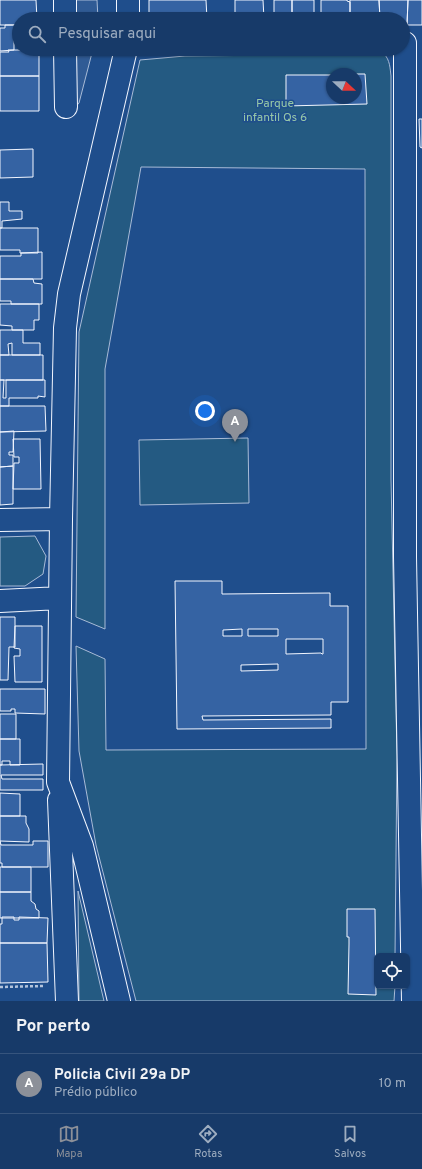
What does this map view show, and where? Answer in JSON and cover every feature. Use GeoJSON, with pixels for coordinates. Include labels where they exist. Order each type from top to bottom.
{"type":"FeatureCollection","features":[{"type":"Feature","properties":{"kind":"street"},"geometry":{"type":"LineString","coordinates":[[65,0],[65,12]]}},
{"type":"Feature","properties":{"kind":"street"},"geometry":{"type":"LineString","coordinates":[[128,0],[128,12]]}},
{"type":"Feature","properties":{"kind":"street"},"geometry":{"type":"LineString","coordinates":[[410,43],[413,557],[413,1001]]}},
{"type":"Feature","properties":{"kind":"street"},"geometry":{"type":"LineString","coordinates":[[65,56],[66,107]]}},
{"type":"Feature","properties":{"kind":"street"},"geometry":{"type":"LineString","coordinates":[[67,993],[58,782],[65,328],[69,294],[124,56]]}},
{"type":"Feature","properties":{"kind":"street"},"geometry":{"type":"LineString","coordinates":[[0,520],[61,519]]}},
{"type":"Feature","properties":{"kind":"street"},"geometry":{"type":"LineString","coordinates":[[0,601],[60,598]]}},
{"type":"Feature","properties":{"kind":"street"},"geometry":{"type":"LineString","coordinates":[[58,782],[82,846],[119,1001]]}},
{"type":"Feature","properties":{"kind":"path"},"geometry":{"type":"LineString","coordinates":[[0,987],[67,993]]}},
{"type":"Feature","properties":{"kind":"green space","name":"Parque infantil Qs 6"},"geometry":{"type":"Polygon","coordinates":[[[185,56],[385,56],[389,64],[391,76],[391,479],[397,756],[395,953],[374,953],[374,989],[395,989],[394,1001],[136,1001],[96,845],[79,751],[76,646],[105,659],[106,750],[366,749],[365,169],[141,167],[105,369],[105,629],[76,617],[79,332],[140,60],[185,56]]]}},
{"type":"Feature","properties":{"kind":"green space"},"geometry":{"type":"Polygon","coordinates":[[[248,438],[249,503],[140,505],[139,440],[248,438]]]}},
{"type":"Feature","properties":{"kind":"green space"},"geometry":{"type":"Polygon","coordinates":[[[35,536],[46,556],[43,574],[25,586],[0,586],[0,537],[35,536]]]}},
{"type":"Feature","properties":{"kind":"green space"},"geometry":{"type":"Polygon","coordinates":[[[78,891],[104,1001],[79,1001],[78,891]]]}},
{"type":"Feature","properties":{"kind":"shaded area"},"geometry":{"type":"Polygon","coordinates":[[[60,0],[97,0],[98,12],[60,12],[60,0]]]}},
{"type":"Feature","properties":{"kind":"shaded area"},"geometry":{"type":"Polygon","coordinates":[[[61,56],[91,56],[79,103],[71,112],[61,56]]]}},
{"type":"Feature","properties":{"kind":"building"},"geometry":{"type":"Polygon","coordinates":[[[0,0],[36,0],[37,12],[12,12],[12,25],[0,25],[0,0]]]}},
{"type":"Feature","properties":{"kind":"building"},"geometry":{"type":"Polygon","coordinates":[[[149,0],[206,0],[207,12],[149,12],[149,0]]]}},
{"type":"Feature","properties":{"kind":"building"},"geometry":{"type":"Polygon","coordinates":[[[235,0],[263,0],[264,12],[235,12],[235,0]]]}},
{"type":"Feature","properties":{"kind":"building"},"geometry":{"type":"Polygon","coordinates":[[[274,0],[292,0],[292,12],[274,12],[274,0]]]}},
{"type":"Feature","properties":{"kind":"building"},"geometry":{"type":"Polygon","coordinates":[[[292,0],[314,0],[314,12],[292,12],[292,0]]]}},
{"type":"Feature","properties":{"kind":"building"},"geometry":{"type":"Polygon","coordinates":[[[321,0],[347,0],[350,2],[350,12],[321,12],[321,0]]]}},
{"type":"Feature","properties":{"kind":"building"},"geometry":{"type":"Polygon","coordinates":[[[350,0],[379,0],[380,12],[350,12],[350,0]]]}},
{"type":"Feature","properties":{"kind":"building"},"geometry":{"type":"Polygon","coordinates":[[[379,0],[408,0],[408,12],[380,12],[379,0]]]}},
{"type":"Feature","properties":{"kind":"building"},"geometry":{"type":"Polygon","coordinates":[[[408,0],[422,0],[422,25],[410,25],[410,12],[408,12],[408,0]]]}},
{"type":"Feature","properties":{"kind":"building"},"geometry":{"type":"Polygon","coordinates":[[[5,25],[12,25],[12,50],[0,51],[0,28],[5,28],[5,25]]]}},
{"type":"Feature","properties":{"kind":"building"},"geometry":{"type":"Polygon","coordinates":[[[8,50],[12,50],[12,56],[39,56],[39,76],[0,76],[0,52],[9,52],[8,50]]]}},
{"type":"Feature","properties":{"kind":"building"},"geometry":{"type":"Polygon","coordinates":[[[362,74],[365,74],[367,104],[286,106],[286,75],[326,75],[326,104],[362,104],[362,74]]]}},
{"type":"Feature","properties":{"kind":"building"},"geometry":{"type":"Polygon","coordinates":[[[0,76],[39,76],[39,111],[0,111],[0,76]]]}},
{"type":"Feature","properties":{"kind":"building"},"geometry":{"type":"Polygon","coordinates":[[[419,119],[422,119],[422,148],[420,147],[419,119]]]}},
{"type":"Feature","properties":{"kind":"building"},"geometry":{"type":"Polygon","coordinates":[[[33,149],[33,177],[0,178],[0,150],[33,149]]]}},
{"type":"Feature","properties":{"kind":"building"},"geometry":{"type":"Polygon","coordinates":[[[0,202],[9,202],[9,211],[22,211],[22,219],[2,221],[2,228],[0,228],[0,202]]]}},
{"type":"Feature","properties":{"kind":"building"},"geometry":{"type":"Polygon","coordinates":[[[0,228],[38,228],[38,253],[20,253],[20,250],[0,250],[0,228]]]}},
{"type":"Feature","properties":{"kind":"building"},"geometry":{"type":"Polygon","coordinates":[[[42,252],[42,279],[0,279],[0,256],[21,256],[21,253],[42,252]]]}},
{"type":"Feature","properties":{"kind":"building"},"geometry":{"type":"Polygon","coordinates":[[[0,279],[33,279],[34,283],[42,284],[42,304],[11,304],[11,301],[0,301],[0,279]]]}},
{"type":"Feature","properties":{"kind":"building"},"geometry":{"type":"Polygon","coordinates":[[[0,304],[39,304],[39,320],[34,320],[34,330],[12,330],[12,326],[0,325],[0,304]]]}},
{"type":"Feature","properties":{"kind":"building"},"geometry":{"type":"Polygon","coordinates":[[[0,330],[23,330],[23,343],[40,343],[40,355],[12,355],[12,343],[8,344],[9,355],[0,355],[0,330]]]}},
{"type":"Feature","properties":{"kind":"building"},"geometry":{"type":"Polygon","coordinates":[[[0,355],[43,355],[43,380],[0,380],[0,355]]]}},
{"type":"Feature","properties":{"kind":"building"},"geometry":{"type":"Polygon","coordinates":[[[0,380],[4,380],[3,398],[6,398],[6,380],[45,380],[45,397],[9,398],[9,406],[0,406],[0,380]]]}},
{"type":"Feature","properties":{"kind":"building"},"geometry":{"type":"Polygon","coordinates":[[[0,406],[45,406],[46,431],[0,432],[0,406]]]}},
{"type":"Feature","properties":{"kind":"building"},"geometry":{"type":"Polygon","coordinates":[[[14,431],[13,452],[9,452],[9,455],[13,455],[13,466],[0,467],[0,432],[14,431]]]}},
{"type":"Feature","properties":{"kind":"building"},"geometry":{"type":"Polygon","coordinates":[[[13,439],[40,439],[41,489],[13,489],[14,463],[19,463],[19,457],[14,457],[13,439]]]}},
{"type":"Feature","properties":{"kind":"building"},"geometry":{"type":"Polygon","coordinates":[[[13,466],[13,504],[0,505],[0,467],[13,466]]]}},
{"type":"Feature","properties":{"kind":"building"},"geometry":{"type":"Polygon","coordinates":[[[175,581],[222,581],[222,594],[330,593],[330,606],[348,606],[348,702],[331,702],[331,715],[202,716],[203,720],[331,719],[331,728],[177,729],[175,581]],[[242,629],[223,630],[223,636],[242,636],[242,629]],[[248,629],[248,636],[278,636],[278,629],[248,629]],[[286,639],[286,654],[323,654],[323,639],[286,639]],[[278,664],[241,665],[241,671],[278,670],[278,664]]]}},
{"type":"Feature","properties":{"kind":"building"},"geometry":{"type":"Polygon","coordinates":[[[0,617],[15,617],[15,647],[9,647],[8,680],[0,680],[0,617]]]}},
{"type":"Feature","properties":{"kind":"building"},"geometry":{"type":"Polygon","coordinates":[[[15,626],[42,626],[42,682],[15,682],[14,656],[20,656],[20,649],[14,648],[15,626]]]}},
{"type":"Feature","properties":{"kind":"building"},"geometry":{"type":"Polygon","coordinates":[[[0,689],[45,689],[45,714],[15,713],[15,709],[11,709],[11,711],[0,711],[0,689]]]}},
{"type":"Feature","properties":{"kind":"building"},"geometry":{"type":"Polygon","coordinates":[[[0,714],[16,714],[16,739],[0,739],[0,714]]]}},
{"type":"Feature","properties":{"kind":"building"},"geometry":{"type":"Polygon","coordinates":[[[0,739],[20,739],[20,765],[10,765],[10,761],[2,761],[2,765],[0,765],[0,739]]]}},
{"type":"Feature","properties":{"kind":"building"},"geometry":{"type":"Polygon","coordinates":[[[43,764],[43,775],[1,775],[2,779],[43,779],[43,790],[0,790],[0,765],[43,764]]]}},
{"type":"Feature","properties":{"kind":"building"},"geometry":{"type":"Polygon","coordinates":[[[0,793],[20,794],[20,816],[0,816],[0,793]]]}},
{"type":"Feature","properties":{"kind":"building"},"geometry":{"type":"Polygon","coordinates":[[[0,816],[26,816],[26,823],[29,829],[29,842],[0,841],[0,816]]]}},
{"type":"Feature","properties":{"kind":"building"},"geometry":{"type":"Polygon","coordinates":[[[0,841],[1,845],[33,845],[33,841],[48,841],[48,867],[2,867],[2,863],[0,863],[0,841]]]}},
{"type":"Feature","properties":{"kind":"building"},"geometry":{"type":"Polygon","coordinates":[[[0,867],[31,867],[31,892],[0,892],[0,867]]]}},
{"type":"Feature","properties":{"kind":"building"},"geometry":{"type":"Polygon","coordinates":[[[0,892],[31,892],[31,901],[35,904],[36,909],[39,911],[39,918],[0,918],[0,892]]]}},
{"type":"Feature","properties":{"kind":"building"},"geometry":{"type":"Polygon","coordinates":[[[347,909],[375,909],[374,989],[376,989],[376,995],[348,994],[349,937],[347,937],[347,909]]]}},
{"type":"Feature","properties":{"kind":"building"},"geometry":{"type":"Polygon","coordinates":[[[2,917],[14,917],[14,920],[19,920],[19,917],[48,918],[47,943],[0,943],[0,924],[2,924],[2,917]]]}},
{"type":"Feature","properties":{"kind":"building"},"geometry":{"type":"Polygon","coordinates":[[[0,943],[47,943],[48,982],[0,983],[0,943]]]}},
{"type":"Feature","properties":{"kind":"place","name":"Policia Civil 29a DP"},"geometry":{"type":"Point","coordinates":[235,442]}}]}
